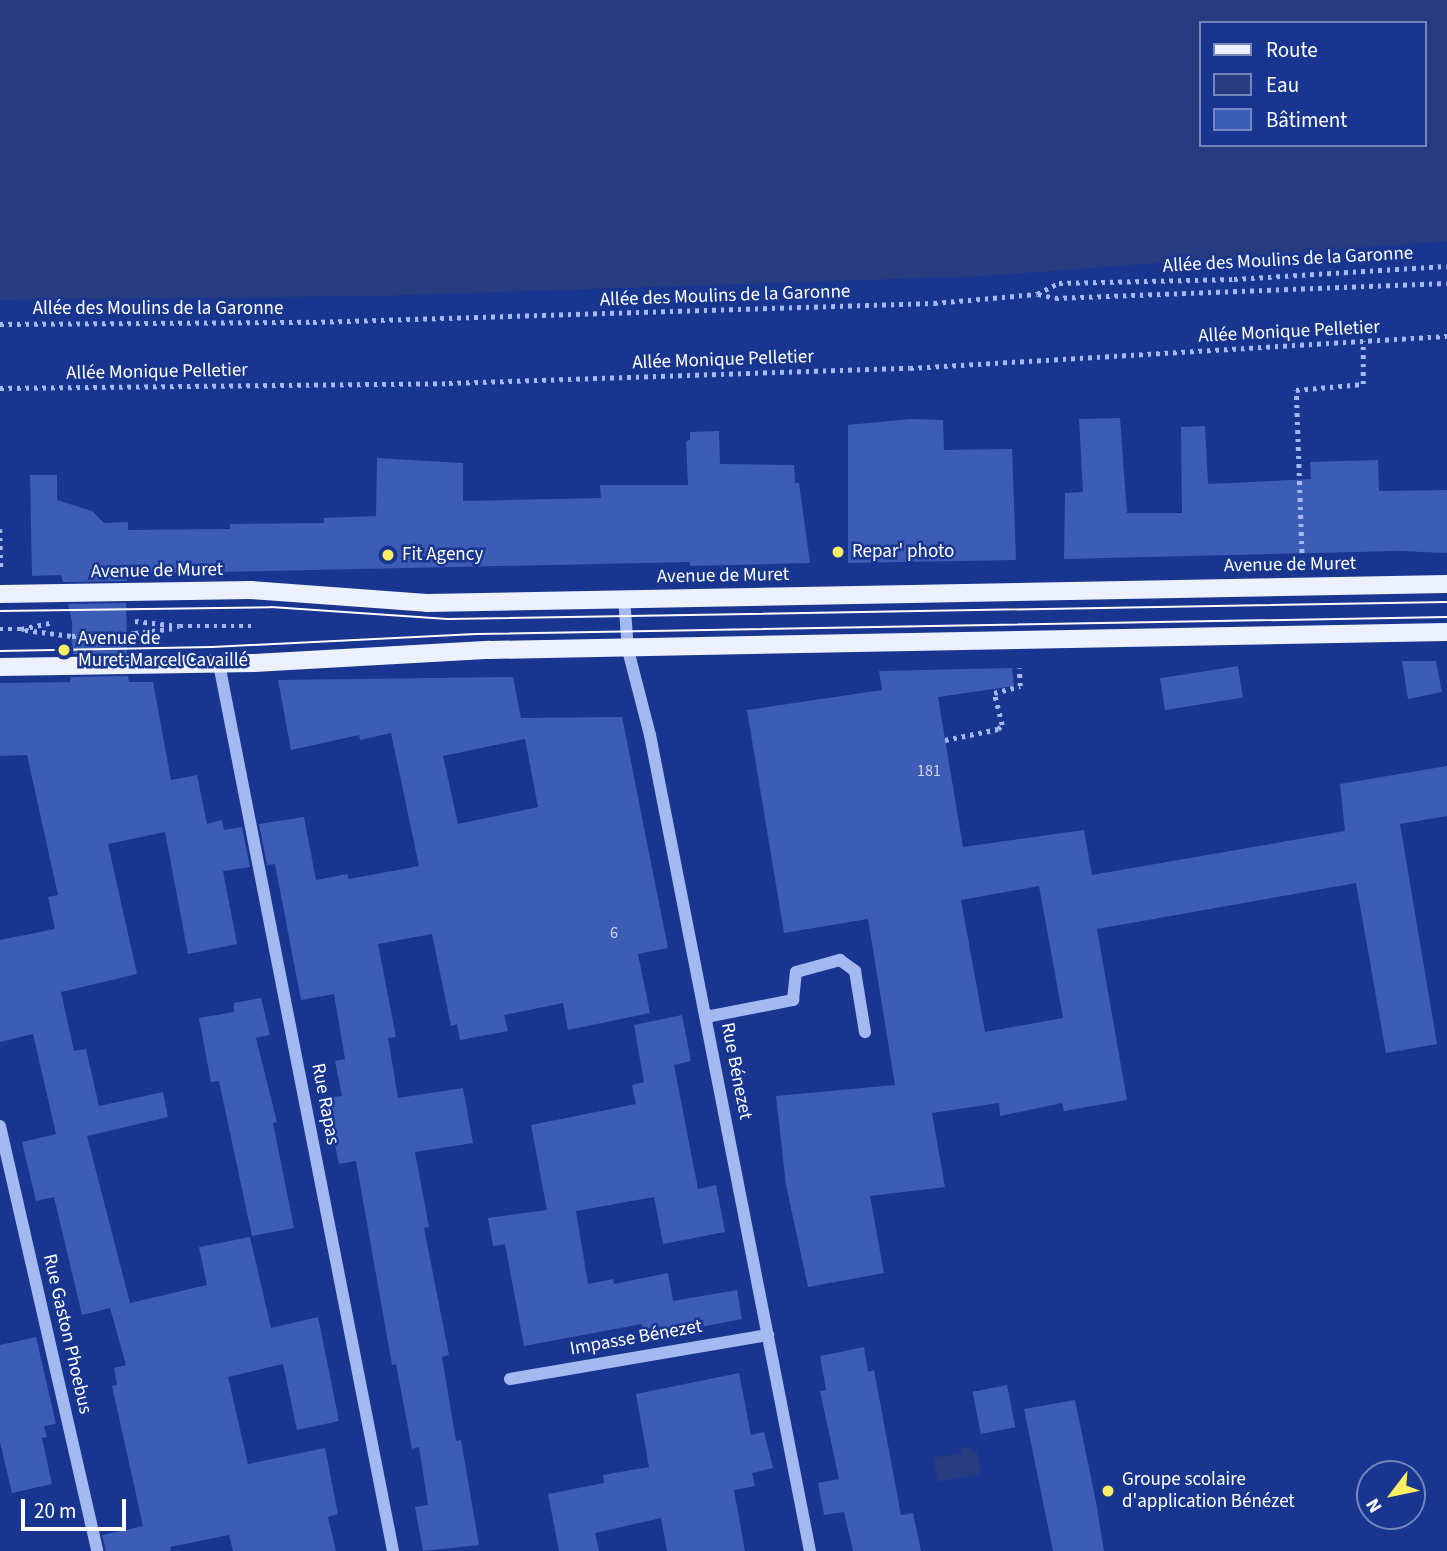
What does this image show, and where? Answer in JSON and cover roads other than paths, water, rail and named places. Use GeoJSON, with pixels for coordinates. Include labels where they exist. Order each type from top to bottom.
{"type":"FeatureCollection","features":[{"type":"Feature","properties":{"kind":"main road","name":"Avenue de Muret"},"geometry":{"type":"LineString","coordinates":[[0,593],[251,590],[427,603],[1447,584]]}},
{"type":"Feature","properties":{"kind":"main road"},"geometry":{"type":"LineString","coordinates":[[0,667],[219,664],[490,650],[628,650],[1447,632]]}},
{"type":"Feature","properties":{"kind":"street","name":"Rue Bénezet"},"geometry":{"type":"LineString","coordinates":[[624,598],[628,650],[650,735],[810,1551]]}},
{"type":"Feature","properties":{"kind":"street","name":"Rue Rapas"},"geometry":{"type":"LineString","coordinates":[[219,664],[393,1551]]}},
{"type":"Feature","properties":{"kind":"street"},"geometry":{"type":"LineString","coordinates":[[706,1017],[793,1000],[796,972],[840,960],[855,971],[866,1031]]}},
{"type":"Feature","properties":{"kind":"street","name":"Rue Gaston Phoebus"},"geometry":{"type":"LineString","coordinates":[[0,1126],[97,1551]]}},
{"type":"Feature","properties":{"kind":"street","name":"Impasse Bénezet"},"geometry":{"type":"LineString","coordinates":[[510,1379],[768,1335]]}},
{"type":"Feature","properties":{"kind":"water"},"geometry":{"type":"Polygon","coordinates":[[[0,0],[1447,0],[1447,241],[986,276],[378,296],[0,300],[0,0]]]}},
{"type":"Feature","properties":{"kind":"water"},"geometry":{"type":"Polygon","coordinates":[[[970,1446],[972,1452],[977,1451],[981,1474],[938,1482],[933,1458],[961,1453],[961,1448],[970,1446]]]}},
{"type":"Feature","properties":{"kind":"tram line"},"geometry":{"type":"LineString","coordinates":[[0,611],[271,607],[448,619],[1447,602]]}},
{"type":"Feature","properties":{"kind":"tram line"},"geometry":{"type":"LineString","coordinates":[[0,651],[212,647],[476,634],[1447,617]]}},
{"type":"Feature","properties":{"kind":"place","name":"Repar' photo"},"geometry":{"type":"Point","coordinates":[838,552]}},
{"type":"Feature","properties":{"kind":"place","name":"Fit Agency"},"geometry":{"type":"Point","coordinates":[388,555]}},
{"type":"Feature","properties":{"kind":"place","name":"Avenue de Muret-Marcel Cavaillé"},"geometry":{"type":"Point","coordinates":[64,650]}},
{"type":"Feature","properties":{"kind":"place","name":"Groupe scolaire d'application Bénézet"},"geometry":{"type":"Point","coordinates":[1108,1491]}}]}
